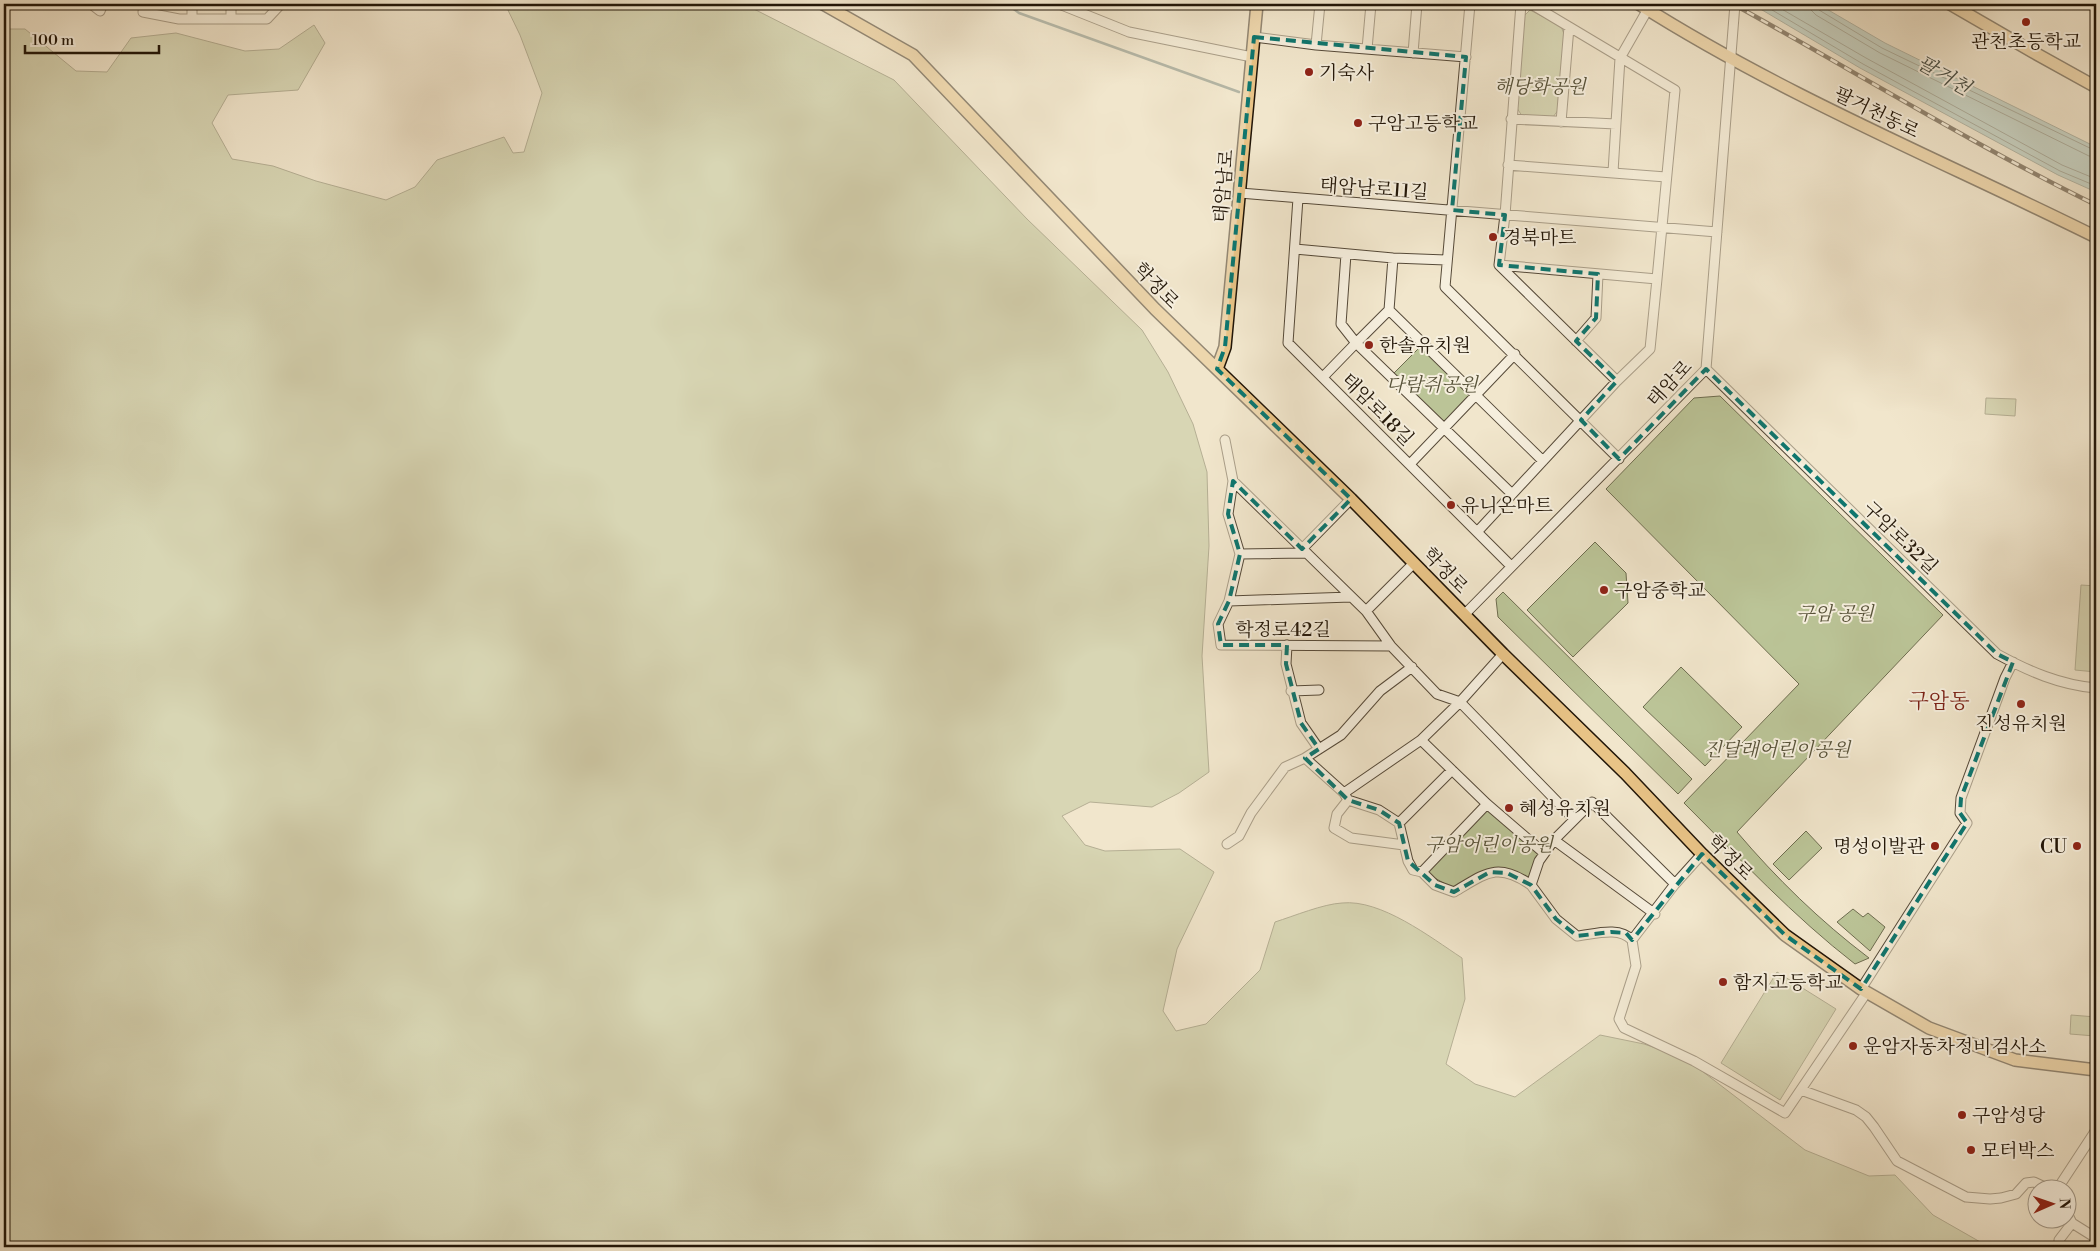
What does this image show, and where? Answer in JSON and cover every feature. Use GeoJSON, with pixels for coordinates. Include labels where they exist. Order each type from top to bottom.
{"type":"FeatureCollection","features":[{"type":"Feature","properties":{"kind":"main road","name":"학정로"},"geometry":{"type":"LineString","coordinates":[[823,4],[913,55],[1155,309],[1351,499],[1503,654],[1625,773],[1702,854],[1785,935],[1864,990],[1929,1028],[2016,1060],[2096,1070]]}},
{"type":"Feature","properties":{"kind":"main road","name":"태암남로"},"geometry":{"type":"LineString","coordinates":[[1217,369],[1225,347],[1257,4]]}},
{"type":"Feature","properties":{"kind":"main road"},"geometry":{"type":"LineString","coordinates":[[1950,4],[2096,86]]}},
{"type":"Feature","properties":{"kind":"main road","name":"팔거천동로"},"geometry":{"type":"LineString","coordinates":[[1643,6],[1732,60],[1856,122],[2096,237]]}},
{"type":"Feature","properties":{"kind":"street"},"geometry":{"type":"LineString","coordinates":[[91,4],[101,7]]}},
{"type":"Feature","properties":{"kind":"street"},"geometry":{"type":"LineString","coordinates":[[144,4],[143,12],[179,19],[267,19],[281,4]]}},
{"type":"Feature","properties":{"kind":"street"},"geometry":{"type":"LineString","coordinates":[[192,4],[192,19]]}},
{"type":"Feature","properties":{"kind":"street"},"geometry":{"type":"LineString","coordinates":[[231,4],[231,19]]}},
{"type":"Feature","properties":{"kind":"street"},"geometry":{"type":"LineString","coordinates":[[1059,4],[1129,32],[1252,58]]}},
{"type":"Feature","properties":{"kind":"street"},"geometry":{"type":"LineString","coordinates":[[1316,45],[1320,4]]}},
{"type":"Feature","properties":{"kind":"street"},"geometry":{"type":"LineString","coordinates":[[1367,49],[1370,4]]}},
{"type":"Feature","properties":{"kind":"street"},"geometry":{"type":"LineString","coordinates":[[1413,54],[1417,4]]}},
{"type":"Feature","properties":{"kind":"street"},"geometry":{"type":"LineString","coordinates":[[1470,4],[1444,287],[1515,354],[1619,459]]}},
{"type":"Feature","properties":{"kind":"street"},"geometry":{"type":"LineString","coordinates":[[1499,266],[1505,215],[1521,4]]}},
{"type":"Feature","properties":{"kind":"street"},"geometry":{"type":"LineString","coordinates":[[1478,531],[1617,381],[1650,349],[1675,90],[1531,4]]}},
{"type":"Feature","properties":{"kind":"street","name":"태암로"},"geometry":{"type":"LineString","coordinates":[[1465,614],[1706,370],[1735,4]]}},
{"type":"Feature","properties":{"kind":"street","name":"팔거천동로"},"geometry":{"type":"LineString","coordinates":[[1613,172],[1620,58],[1643,6]]}},
{"type":"Feature","properties":{"kind":"street"},"geometry":{"type":"LineString","coordinates":[[1561,122],[1569,27]]}},
{"type":"Feature","properties":{"kind":"street"},"geometry":{"type":"LineString","coordinates":[[1254,37],[1316,45],[1466,57]]}},
{"type":"Feature","properties":{"kind":"street"},"geometry":{"type":"LineString","coordinates":[[1511,119],[1616,124]]}},
{"type":"Feature","properties":{"kind":"street"},"geometry":{"type":"LineString","coordinates":[[1508,164],[1666,177]]}},
{"type":"Feature","properties":{"kind":"street","name":"태암남로11길"},"geometry":{"type":"LineString","coordinates":[[1240,193],[1717,232]]}},
{"type":"Feature","properties":{"kind":"street","name":"태암로18길"},"geometry":{"type":"LineString","coordinates":[[1298,198],[1288,343],[1511,566]]}},
{"type":"Feature","properties":{"kind":"street"},"geometry":{"type":"LineString","coordinates":[[1295,249],[1394,258],[1446,260]]}},
{"type":"Feature","properties":{"kind":"street","name":"태암로18길"},"geometry":{"type":"LineString","coordinates":[[1346,254],[1341,324],[1356,343],[1512,494]]}},
{"type":"Feature","properties":{"kind":"street"},"geometry":{"type":"LineString","coordinates":[[1356,343],[1389,310],[1394,258]]}},
{"type":"Feature","properties":{"kind":"street"},"geometry":{"type":"LineString","coordinates":[[1499,266],[1657,279]]}},
{"type":"Feature","properties":{"kind":"street"},"geometry":{"type":"LineString","coordinates":[[1499,266],[1617,381]]}},
{"type":"Feature","properties":{"kind":"street"},"geometry":{"type":"LineString","coordinates":[[1576,341],[1596,318],[1598,274]]}},
{"type":"Feature","properties":{"kind":"street"},"geometry":{"type":"LineString","coordinates":[[1389,310],[1543,461]]}},
{"type":"Feature","properties":{"kind":"street","name":"태암로18길"},"geometry":{"type":"LineString","coordinates":[[1323,378],[1356,343]]}},
{"type":"Feature","properties":{"kind":"street"},"geometry":{"type":"LineString","coordinates":[[1444,427],[1515,354]]}},
{"type":"Feature","properties":{"kind":"street","name":"구암로32길"},"geometry":{"type":"LineString","coordinates":[[1706,370],[1997,654],[2058,682],[2075,687],[2096,688]]}},
{"type":"Feature","properties":{"kind":"street","name":"태암로18길"},"geometry":{"type":"LineString","coordinates":[[1410,464],[1444,427]]}},
{"type":"Feature","properties":{"kind":"street"},"geometry":{"type":"LineString","coordinates":[[1225,440],[1233,480],[1228,514],[1240,554],[1304,551],[1351,499]]}},
{"type":"Feature","properties":{"kind":"street"},"geometry":{"type":"LineString","coordinates":[[1233,480],[1366,611],[1392,646],[1437,694],[1460,702],[1574,819]]}},
{"type":"Feature","properties":{"kind":"street","name":"학정로42길"},"geometry":{"type":"LineString","coordinates":[[1240,554],[1229,600],[1218,624],[1221,645],[1392,646]]}},
{"type":"Feature","properties":{"kind":"street"},"geometry":{"type":"LineString","coordinates":[[1366,611],[1414,563]]}},
{"type":"Feature","properties":{"kind":"street","name":"학정로42길"},"geometry":{"type":"LineString","coordinates":[[1229,600],[1351,597]]}},
{"type":"Feature","properties":{"kind":"street"},"geometry":{"type":"LineString","coordinates":[[1287,645],[1286,664],[1291,691],[1301,723],[1319,750]]}},
{"type":"Feature","properties":{"kind":"street"},"geometry":{"type":"LineString","coordinates":[[1404,845],[1351,838],[1334,828],[1337,814],[1346,796],[1420,740],[1460,702],[1503,654]]}},
{"type":"Feature","properties":{"kind":"street"},"geometry":{"type":"LineString","coordinates":[[1306,758],[1346,796],[1379,810],[1399,823],[1408,861],[1413,870],[1422,872],[1435,885],[1454,892],[1490,872],[1507,872],[1520,877],[1531,885],[1556,919],[1577,936],[1612,932],[1626,934],[1632,940],[1636,966],[1619,1019],[1624,1028],[1694,1061],[1785,1113],[1967,824],[1960,813],[1961,798],[2005,678],[2013,662]]}},
{"type":"Feature","properties":{"kind":"street"},"geometry":{"type":"LineString","coordinates":[[1227,844],[1238,836],[1251,813],[1285,767],[1306,758],[1341,735],[1380,691],[1412,667]]}},
{"type":"Feature","properties":{"kind":"street"},"geometry":{"type":"LineString","coordinates":[[1291,691],[1319,690]]}},
{"type":"Feature","properties":{"kind":"street"},"geometry":{"type":"LineString","coordinates":[[1420,740],[1487,804],[1544,853]]}},
{"type":"Feature","properties":{"kind":"street"},"geometry":{"type":"LineString","coordinates":[[1399,823],[1452,770]]}},
{"type":"Feature","properties":{"kind":"street"},"geometry":{"type":"LineString","coordinates":[[1531,885],[1544,853],[1554,840],[1592,802],[1675,884]]}},
{"type":"Feature","properties":{"kind":"street"},"geometry":{"type":"LineString","coordinates":[[1422,872],[1487,804]]}},
{"type":"Feature","properties":{"kind":"street"},"geometry":{"type":"LineString","coordinates":[[1554,840],[1654,914]]}},
{"type":"Feature","properties":{"kind":"street"},"geometry":{"type":"LineString","coordinates":[[1632,940],[1654,914],[1675,884],[1702,854]]}},
{"type":"Feature","properties":{"kind":"street"},"geometry":{"type":"LineString","coordinates":[[1800,1090],[1856,1110],[1866,1117],[1897,1161],[1966,1197],[2001,1198],[2016,1194],[2028,1183]]}},
{"type":"Feature","properties":{"kind":"street"},"geometry":{"type":"LineString","coordinates":[[2065,1178],[2096,1130]]}},
{"type":"Feature","properties":{"kind":"street"},"geometry":{"type":"LineString","coordinates":[[2078,1225],[2096,1238]]}},
{"type":"Feature","properties":{"kind":"street"},"geometry":{"type":"LineString","coordinates":[[2059,1247],[2059,1240],[2065,1228]]}},
{"type":"Feature","properties":{"kind":"highlighted area"},"geometry":{"type":"Polygon","coordinates":[[[1254,37],[1466,57],[1452,210],[1505,215],[1499,265],[1598,274],[1596,318],[1576,341],[1617,381],[1581,420],[1619,459],[1706,369],[1997,654],[2013,662],[1961,798],[1960,813],[1967,823],[1861,989],[1785,935],[1702,854],[1632,940],[1626,933],[1611,932],[1577,936],[1556,919],[1531,885],[1507,873],[1490,872],[1454,892],[1435,885],[1408,861],[1399,823],[1379,810],[1348,800],[1305,758],[1319,749],[1301,723],[1286,664],[1287,645],[1221,645],[1218,624],[1229,601],[1240,554],[1228,514],[1233,481],[1302,549],[1351,499],[1217,369],[1225,347],[1254,37]]]}},
{"type":"Feature","properties":{"kind":"green space"},"geometry":{"type":"Polygon","coordinates":[[[505,4],[744,4],[894,80],[1027,219],[1142,330],[1168,372],[1193,424],[1207,472],[1209,546],[1202,656],[1209,772],[1179,793],[1152,807],[1090,802],[1062,816],[1085,845],[1105,851],[1180,849],[1214,872],[1177,949],[1163,1011],[1176,1031],[1206,1024],[1260,970],[1275,922],[1334,904],[1357,903],[1373,907],[1405,921],[1462,958],[1465,999],[1446,1064],[1475,1084],[1515,1097],[1600,1035],[1644,1044],[1685,1058],[1805,1150],[1869,1176],[1895,1175],[1933,1215],[1989,1247],[4,1247],[4,29],[25,29],[76,71],[107,72],[131,38],[176,33],[245,51],[279,49],[314,25],[325,43],[298,90],[228,95],[212,123],[232,159],[273,166],[316,181],[386,200],[415,187],[437,160],[504,137],[513,153],[524,152],[542,93],[520,35],[505,4]]]}},
{"type":"Feature","properties":{"kind":"green space","name":"해당화공원"},"geometry":{"type":"Polygon","coordinates":[[[1530,10],[1561,26],[1564,34],[1559,109],[1553,117],[1522,116],[1517,108],[1524,16],[1530,10]]]}},
{"type":"Feature","properties":{"kind":"green space","name":"다람쥐공원"},"geometry":{"type":"Polygon","coordinates":[[[1422,345],[1471,394],[1444,424],[1393,374],[1422,345]]]}},
{"type":"Feature","properties":{"kind":"green space","name":"구암 공원"},"geometry":{"type":"Polygon","coordinates":[[[1720,396],[1943,615],[1737,832],[1799,898],[1869,958],[1855,964],[1788,907],[1684,803],[1799,684],[1606,489],[1694,398],[1720,396]]]}},
{"type":"Feature","properties":{"kind":"green space"},"geometry":{"type":"Polygon","coordinates":[[[1986,398],[2016,399],[2015,416],[1985,414],[1986,398]]]}},
{"type":"Feature","properties":{"kind":"green space"},"geometry":{"type":"Polygon","coordinates":[[[1595,542],[1626,573],[1628,603],[1573,657],[1527,610],[1595,542]]]}},
{"type":"Feature","properties":{"kind":"green space"},"geometry":{"type":"Polygon","coordinates":[[[2081,585],[2096,586],[2096,672],[2075,670],[2081,585]]]}},
{"type":"Feature","properties":{"kind":"green space"},"geometry":{"type":"Polygon","coordinates":[[[1503,592],[1692,779],[1678,794],[1498,617],[1496,599],[1503,592]]]}},
{"type":"Feature","properties":{"kind":"green space"},"geometry":{"type":"Polygon","coordinates":[[[1681,667],[1742,727],[1705,766],[1643,707],[1681,667]]]}},
{"type":"Feature","properties":{"kind":"green space","name":"구암어린이공원"},"geometry":{"type":"Polygon","coordinates":[[[1487,807],[1539,854],[1529,882],[1490,872],[1454,889],[1426,873],[1487,807]]]}},
{"type":"Feature","properties":{"kind":"green space"},"geometry":{"type":"Polygon","coordinates":[[[1806,831],[1822,848],[1789,880],[1773,864],[1806,831]]]}},
{"type":"Feature","properties":{"kind":"green space"},"geometry":{"type":"Polygon","coordinates":[[[1853,909],[1863,917],[1868,913],[1885,927],[1870,951],[1837,922],[1853,909]]]}},
{"type":"Feature","properties":{"kind":"green space"},"geometry":{"type":"Polygon","coordinates":[[[1777,972],[1836,1009],[1780,1100],[1721,1063],[1777,972]]]}},
{"type":"Feature","properties":{"kind":"green space"},"geometry":{"type":"Polygon","coordinates":[[[2071,1015],[2096,1017],[2095,1036],[2070,1034],[2071,1015]]]}},
{"type":"Feature","properties":{"kind":"water","name":"팔거천"},"geometry":{"type":"Polygon","coordinates":[[[1752,4],[1818,4],[1885,43],[2096,147],[2096,192],[2058,175],[1860,68],[1752,4]]]}},
{"type":"Feature","properties":{"kind":"waterway"},"geometry":{"type":"LineString","coordinates":[[1007,4],[1019,13],[1239,92]]}},
{"type":"Feature","properties":{"kind":"railway"},"geometry":{"type":"LineString","coordinates":[[1733,4],[2004,157],[2096,205]]}},
{"type":"Feature","properties":{"kind":"place","name":"관천초등학교"},"geometry":{"type":"Point","coordinates":[2026,22]}},
{"type":"Feature","properties":{"kind":"place","name":"기숙사"},"geometry":{"type":"Point","coordinates":[1309,72]}},
{"type":"Feature","properties":{"kind":"place","name":"구암고등학교"},"geometry":{"type":"Point","coordinates":[1358,123]}},
{"type":"Feature","properties":{"kind":"place","name":"경북마트"},"geometry":{"type":"Point","coordinates":[1493,237]}},
{"type":"Feature","properties":{"kind":"place","name":"한솔유치원"},"geometry":{"type":"Point","coordinates":[1369,345]}},
{"type":"Feature","properties":{"kind":"place","name":"유니온마트"},"geometry":{"type":"Point","coordinates":[1451,505]}},
{"type":"Feature","properties":{"kind":"place","name":"구암중학교"},"geometry":{"type":"Point","coordinates":[1604,590]}},
{"type":"Feature","properties":{"kind":"place","name":"진성유치원"},"geometry":{"type":"Point","coordinates":[2021,704]}},
{"type":"Feature","properties":{"kind":"place","name":"혜성유치원"},"geometry":{"type":"Point","coordinates":[1509,808]}},
{"type":"Feature","properties":{"kind":"place","name":"명성이발관"},"geometry":{"type":"Point","coordinates":[1935,846]}},
{"type":"Feature","properties":{"kind":"place","name":"CU"},"geometry":{"type":"Point","coordinates":[2077,846]}},
{"type":"Feature","properties":{"kind":"place","name":"함지고등학교"},"geometry":{"type":"Point","coordinates":[1723,982]}},
{"type":"Feature","properties":{"kind":"place","name":"운암자동차정비검사소"},"geometry":{"type":"Point","coordinates":[1853,1046]}},
{"type":"Feature","properties":{"kind":"place","name":"구암성당"},"geometry":{"type":"Point","coordinates":[1962,1115]}},
{"type":"Feature","properties":{"kind":"place","name":"모터박스"},"geometry":{"type":"Point","coordinates":[1971,1150]}},
{"type":"Feature","properties":{"kind":"district","name":"구암동"},"geometry":{"type":"Point","coordinates":[1939,701]}},
{"type":"Feature","properties":{"kind":"park label","name":"진달래어린이공원"},"geometry":{"type":"Point","coordinates":[1777,749]}}]}
